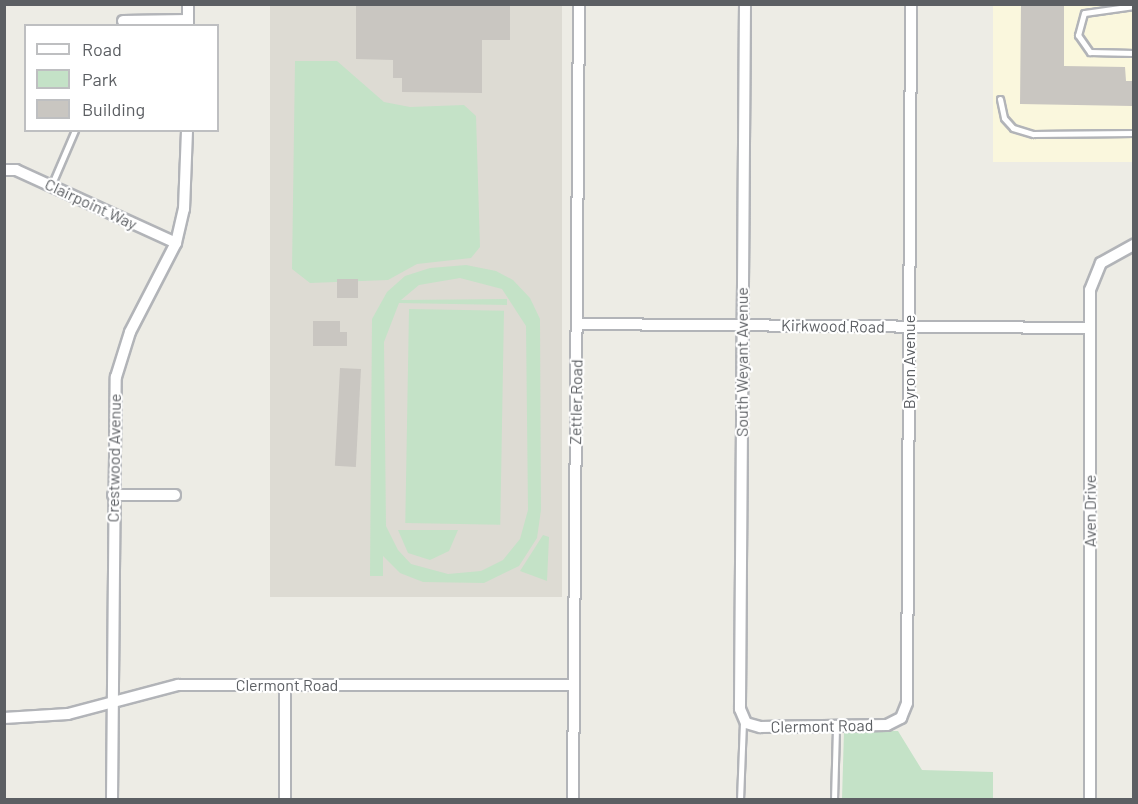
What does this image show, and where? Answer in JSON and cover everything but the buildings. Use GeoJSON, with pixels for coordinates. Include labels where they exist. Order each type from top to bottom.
{"type":"FeatureCollection","features":[{"type":"Feature","properties":{"kind":"street"},"geometry":{"type":"LineString","coordinates":[[123,21],[188,22],[188,4]]}},
{"type":"Feature","properties":{"kind":"street","name":"Zettler Road"},"geometry":{"type":"LineString","coordinates":[[573,800],[579,4]]}},
{"type":"Feature","properties":{"kind":"street","name":"South Weyant Avenue"},"geometry":{"type":"LineString","coordinates":[[743,719],[742,325],[745,4]]}},
{"type":"Feature","properties":{"kind":"street","name":"Byron Avenue"},"geometry":{"type":"LineString","coordinates":[[901,718],[907,704],[911,4]]}},
{"type":"Feature","properties":{"kind":"street","name":"Crestwood Avenue"},"geometry":{"type":"LineString","coordinates":[[112,800],[113,403],[120,354],[176,243],[184,209],[187,132]]}},
{"type":"Feature","properties":{"kind":"street","name":"Clairpoint Way"},"geometry":{"type":"LineString","coordinates":[[4,170],[16,170],[176,243]]}},
{"type":"Feature","properties":{"kind":"street","name":"Aven Drive"},"geometry":{"type":"LineString","coordinates":[[1090,800],[1089,328],[1094,276],[1113,253],[1134,245]]}},
{"type":"Feature","properties":{"kind":"street","name":"Kirkwood Road"},"geometry":{"type":"LineString","coordinates":[[577,324],[1089,328]]}},
{"type":"Feature","properties":{"kind":"street"},"geometry":{"type":"LineString","coordinates":[[113,495],[175,495]]}},
{"type":"Feature","properties":{"kind":"street"},"geometry":{"type":"LineString","coordinates":[[285,684],[285,800]]}},
{"type":"Feature","properties":{"kind":"street","name":"Clermont Road"},"geometry":{"type":"LineString","coordinates":[[4,718],[68,714],[178,685],[574,685]]}},
{"type":"Feature","properties":{"kind":"street","name":"Clermont Road"},"geometry":{"type":"LineString","coordinates":[[743,719],[760,727],[836,727],[887,725],[901,718]]}},
{"type":"Feature","properties":{"kind":"lane"},"geometry":{"type":"LineString","coordinates":[[1134,6],[1084,13],[1078,35],[1090,52],[1134,53]]}},
{"type":"Feature","properties":{"kind":"lane"},"geometry":{"type":"LineString","coordinates":[[1000,99],[1004,118],[1013,128],[1033,134],[1134,133]]}},
{"type":"Feature","properties":{"kind":"lane"},"geometry":{"type":"LineString","coordinates":[[51,186],[74,132]]}},
{"type":"Feature","properties":{"kind":"lane"},"geometry":{"type":"LineString","coordinates":[[740,800],[743,719]]}},
{"type":"Feature","properties":{"kind":"lane"},"geometry":{"type":"LineString","coordinates":[[834,800],[836,727]]}},
{"type":"Feature","properties":{"kind":"shaded area"},"geometry":{"type":"Polygon","coordinates":[[[270,5],[562,5],[562,597],[270,597],[270,5]]]}},
{"type":"Feature","properties":{"kind":"shaded area"},"geometry":{"type":"Polygon","coordinates":[[[993,5],[1133,5],[1133,162],[993,162],[993,5]]]}},
{"type":"Feature","properties":{"kind":"green space"},"geometry":{"type":"Polygon","coordinates":[[[295,61],[337,61],[384,102],[410,107],[464,105],[476,116],[480,247],[471,258],[417,264],[388,280],[310,283],[292,269],[295,61]]]}},
{"type":"Feature","properties":{"kind":"green space"},"geometry":{"type":"Polygon","coordinates":[[[466,265],[496,271],[513,280],[530,298],[540,319],[541,510],[537,538],[519,566],[484,583],[423,582],[400,573],[383,556],[383,576],[370,576],[372,319],[387,292],[405,276],[430,268],[466,265]],[[460,278],[419,285],[401,300],[507,299],[507,305],[399,303],[384,342],[386,526],[398,550],[411,564],[448,574],[481,571],[503,560],[520,539],[528,510],[526,326],[502,289],[460,278]]]}},
{"type":"Feature","properties":{"kind":"green space"},"geometry":{"type":"Polygon","coordinates":[[[409,309],[504,311],[500,525],[405,523],[409,309]]]}},
{"type":"Feature","properties":{"kind":"green space"},"geometry":{"type":"Polygon","coordinates":[[[398,530],[458,530],[449,551],[430,560],[408,553],[398,530]]]}},
{"type":"Feature","properties":{"kind":"green space"},"geometry":{"type":"Polygon","coordinates":[[[543,535],[549,537],[547,581],[520,571],[543,535]]]}},
{"type":"Feature","properties":{"kind":"green space"},"geometry":{"type":"Polygon","coordinates":[[[844,731],[898,731],[922,770],[993,772],[993,799],[842,799],[844,731]]]}}]}
